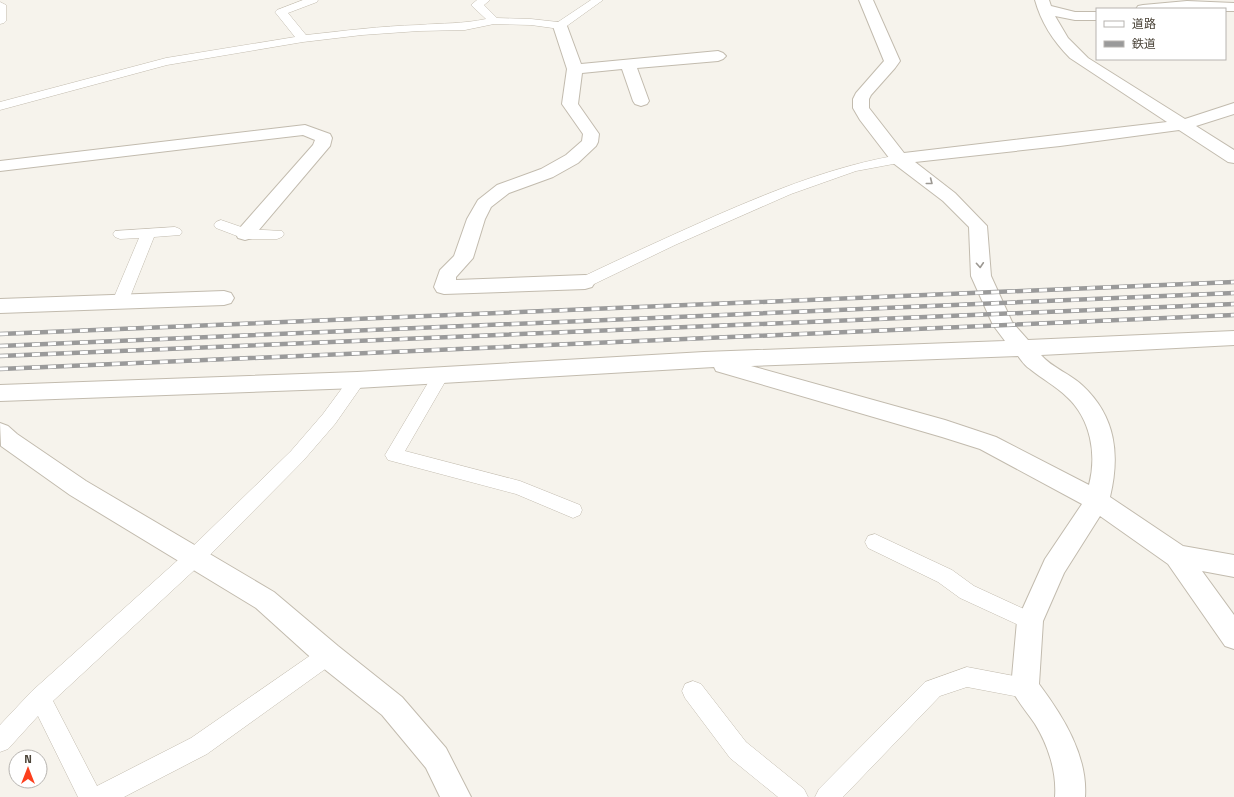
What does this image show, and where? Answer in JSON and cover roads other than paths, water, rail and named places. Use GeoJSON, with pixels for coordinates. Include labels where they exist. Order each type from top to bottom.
{"type":"FeatureCollection","features":[{"type":"Feature","properties":{"kind":"street"},"geometry":{"type":"LineString","coordinates":[[866,0],[892,60],[890,65],[860,98],[861,108],[866,117],[899,159],[949,197],[978,226],[981,276],[1003,324],[1036,362],[1075,391],[1092,411],[1102,438],[1103,476],[1096,501],[1054,566],[1030,621],[1025,688],[1045,715],[1062,748],[1071,784],[1070,797]]}},
{"type":"Feature","properties":{"kind":"street"},"geometry":{"type":"LineString","coordinates":[[1153,8],[1193,4],[1234,7]]}},
{"type":"Feature","properties":{"kind":"street"},"geometry":{"type":"LineString","coordinates":[[1043,5],[1075,16],[1096,16]]}},
{"type":"Feature","properties":{"kind":"street"},"geometry":{"type":"LineString","coordinates":[[1043,5],[1059,38],[1069,50],[1234,158]]}},
{"type":"Feature","properties":{"kind":"street"},"geometry":{"type":"LineString","coordinates":[[560,26],[575,69],[570,104],[591,134],[590,142],[572,159],[546,173],[503,189],[484,204],[476,218],[463,258],[447,275],[444,287],[585,282]]}},
{"type":"Feature","properties":{"kind":"street"},"geometry":{"type":"LineString","coordinates":[[575,69],[718,56]]}},
{"type":"Feature","properties":{"kind":"street"},"geometry":{"type":"LineString","coordinates":[[628,65],[641,101]]}},
{"type":"Feature","properties":{"kind":"street"},"geometry":{"type":"LineString","coordinates":[[899,159],[1182,125],[1234,108]]}},
{"type":"Feature","properties":{"kind":"street"},"geometry":{"type":"LineString","coordinates":[[0,166],[305,130],[324,138],[322,146],[245,234]]}},
{"type":"Feature","properties":{"kind":"street"},"geometry":{"type":"LineString","coordinates":[[0,306],[224,298]]}},
{"type":"Feature","properties":{"kind":"street"},"geometry":{"type":"LineString","coordinates":[[0,393],[357,380],[704,360],[1023,348],[1234,338]]}},
{"type":"Feature","properties":{"kind":"street"},"geometry":{"type":"LineString","coordinates":[[704,360],[944,428],[988,444],[1096,501],[1177,556],[1234,637]]}},
{"type":"Feature","properties":{"kind":"street"},"geometry":{"type":"LineString","coordinates":[[0,432],[9,440],[78,488],[265,600],[328,655],[392,706],[436,758],[456,797]]}},
{"type":"Feature","properties":{"kind":"street"},"geometry":{"type":"LineString","coordinates":[[1177,556],[1234,566]]}},
{"type":"Feature","properties":{"kind":"lane"},"geometry":{"type":"LineString","coordinates":[[303,39],[281,12],[313,0]]}},
{"type":"Feature","properties":{"kind":"lane"},"geometry":{"type":"LineString","coordinates":[[485,0],[477,5],[494,21]]}},
{"type":"Feature","properties":{"kind":"lane"},"geometry":{"type":"LineString","coordinates":[[0,106],[166,62],[303,39],[398,30],[465,27],[494,21],[531,22],[560,26],[598,0]]}},
{"type":"Feature","properties":{"kind":"lane"},"geometry":{"type":"LineString","coordinates":[[0,5],[0,21]]}},
{"type":"Feature","properties":{"kind":"lane"},"geometry":{"type":"LineString","coordinates":[[585,282],[644,253],[789,188],[871,162],[899,159]]}},
{"type":"Feature","properties":{"kind":"lane"},"geometry":{"type":"LineString","coordinates":[[221,225],[245,234],[277,234]]}},
{"type":"Feature","properties":{"kind":"lane"},"geometry":{"type":"LineString","coordinates":[[120,234],[175,232]]}},
{"type":"Feature","properties":{"kind":"lane"},"geometry":{"type":"LineString","coordinates":[[120,302],[148,233]]}},
{"type":"Feature","properties":{"kind":"lane"},"geometry":{"type":"LineString","coordinates":[[441,375],[394,455],[520,488],[573,510]]}},
{"type":"Feature","properties":{"kind":"lane"},"geometry":{"type":"LineString","coordinates":[[0,741],[40,698],[195,557],[297,456],[329,419],[357,380]]}},
{"type":"Feature","properties":{"kind":"lane"},"geometry":{"type":"LineString","coordinates":[[875,542],[945,576],[967,592],[1030,621]]}},
{"type":"Feature","properties":{"kind":"lane"},"geometry":{"type":"LineString","coordinates":[[100,797],[199,746],[328,655]]}},
{"type":"Feature","properties":{"kind":"lane"},"geometry":{"type":"LineString","coordinates":[[827,797],[933,689],[968,678],[1025,688]]}},
{"type":"Feature","properties":{"kind":"lane"},"geometry":{"type":"LineString","coordinates":[[693,691],[738,750],[796,797]]}},
{"type":"Feature","properties":{"kind":"lane"},"geometry":{"type":"LineString","coordinates":[[40,698],[90,797]]}},
{"type":"Feature","properties":{"kind":"railway"},"geometry":{"type":"LineString","coordinates":[[0,334],[1234,282]]}},
{"type":"Feature","properties":{"kind":"railway"},"geometry":{"type":"LineString","coordinates":[[0,346],[1234,293]]}},
{"type":"Feature","properties":{"kind":"railway"},"geometry":{"type":"LineString","coordinates":[[0,356],[1234,304]]}},
{"type":"Feature","properties":{"kind":"railway"},"geometry":{"type":"LineString","coordinates":[[0,369],[1234,315]]}}]}
